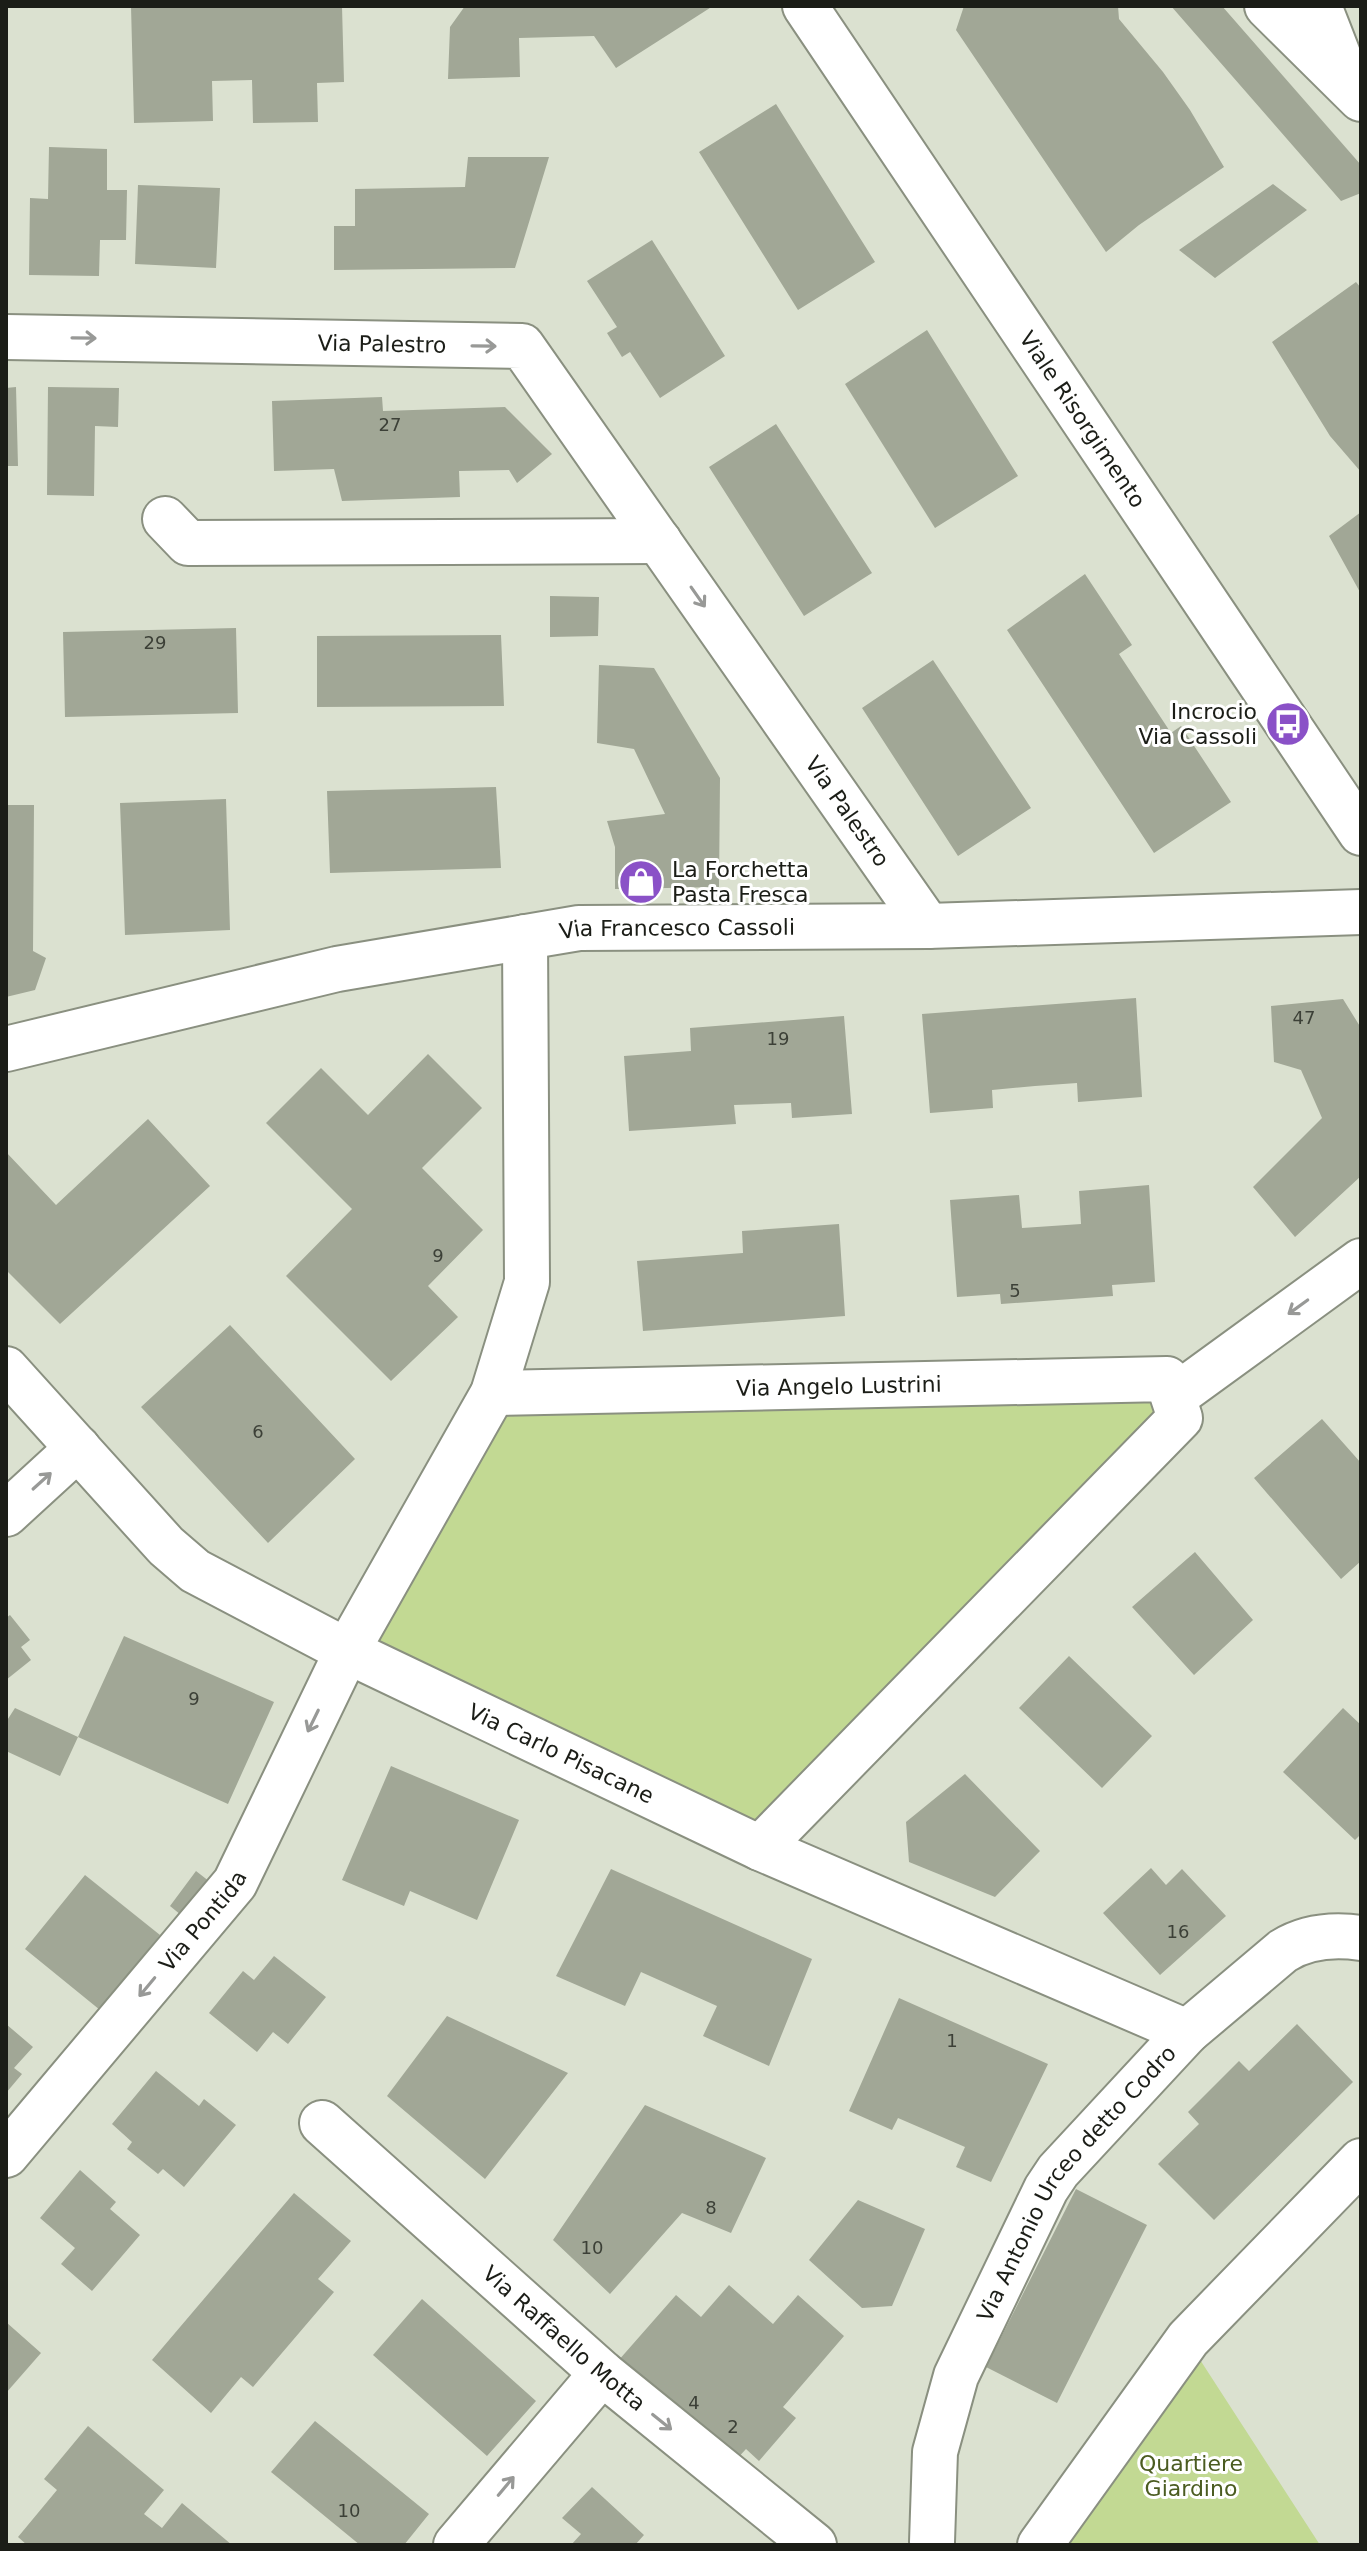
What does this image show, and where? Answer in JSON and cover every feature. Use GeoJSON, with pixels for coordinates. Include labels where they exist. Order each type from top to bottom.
{"type":"FeatureCollection","features":[{"type":"Feature","properties":{"kind":"street","name":"Viale Risorgimento"},"geometry":{"type":"LineString","coordinates":[[805,6],[1361,833]]}},
{"type":"Feature","properties":{"kind":"street"},"geometry":{"type":"LineString","coordinates":[[1267,6],[1356,94]]}},
{"type":"Feature","properties":{"kind":"street"},"geometry":{"type":"LineString","coordinates":[[1319,6],[1356,94]]}},
{"type":"Feature","properties":{"kind":"street","name":"Via Palestro"},"geometry":{"type":"LineString","coordinates":[[6,337],[522,346],[928,926]]}},
{"type":"Feature","properties":{"kind":"street"},"geometry":{"type":"LineString","coordinates":[[165,519],[188,543],[659,541]]}},
{"type":"Feature","properties":{"kind":"street","name":"Via Francesco Cassoli"},"geometry":{"type":"LineString","coordinates":[[6,1049],[337,969],[579,928],[928,926],[1361,912]]}},
{"type":"Feature","properties":{"kind":"street"},"geometry":{"type":"LineString","coordinates":[[347,1651],[493,1393],[527,1282],[525,937]]}},
{"type":"Feature","properties":{"kind":"street"},"geometry":{"type":"LineString","coordinates":[[760,1848],[1180,1418],[1174,1397],[1361,1261]]}},
{"type":"Feature","properties":{"kind":"street","name":"Via Carlo Pisacane"},"geometry":{"type":"LineString","coordinates":[[6,1369],[186,1565],[347,1651],[760,1848],[1187,2032]]}},
{"type":"Feature","properties":{"kind":"street","name":"Via Angelo Lustrini"},"geometry":{"type":"LineString","coordinates":[[493,1393],[1167,1379],[1174,1397]]}},
{"type":"Feature","properties":{"kind":"street"},"geometry":{"type":"LineString","coordinates":[[6,1514],[78,1448]]}},
{"type":"Feature","properties":{"kind":"street","name":"Via Pontida"},"geometry":{"type":"LineString","coordinates":[[6,2155],[235,1883],[347,1651]]}},
{"type":"Feature","properties":{"kind":"street","name":"Via Antonio Urceo detto Codro"},"geometry":{"type":"LineString","coordinates":[[932,2542],[935,2452],[956,2376],[1033,2212],[1058,2171],[1187,2032],[1283,1951],[1298,1941],[1319,1937],[1361,1938]]}},
{"type":"Feature","properties":{"kind":"street","name":"Via Raffaello Motta"},"geometry":{"type":"LineString","coordinates":[[322,2123],[602,2373],[814,2545]]}},
{"type":"Feature","properties":{"kind":"street"},"geometry":{"type":"LineString","coordinates":[[1040,2545],[1188,2339],[1361,2161]]}},
{"type":"Feature","properties":{"kind":"street"},"geometry":{"type":"LineString","coordinates":[[456,2545],[602,2373]]}},
{"type":"Feature","properties":{"kind":"green space"},"geometry":{"type":"Polygon","coordinates":[[[1167,1379],[1180,1418],[760,1848],[347,1651],[493,1393],[1167,1379]]]}},
{"type":"Feature","properties":{"kind":"green space","name":"Quartiere Giardino"},"geometry":{"type":"Polygon","coordinates":[[[1195,2352],[1320,2545],[1057,2545],[1195,2352]]]}},
{"type":"Feature","properties":{"kind":"building"},"geometry":{"type":"Polygon","coordinates":[[[131,6],[342,6],[344,82],[317,83],[318,122],[253,123],[252,80],[212,81],[213,121],[134,123],[131,6]]]}},
{"type":"Feature","properties":{"kind":"building"},"geometry":{"type":"Polygon","coordinates":[[[465,6],[713,6],[616,68],[594,36],[519,38],[520,77],[448,79],[450,27],[465,6]]]}},
{"type":"Feature","properties":{"kind":"building"},"geometry":{"type":"Polygon","coordinates":[[[964,6],[1118,6],[1119,19],[1190,110],[1224,167],[1139,225],[1106,252],[956,30],[964,6]]]}},
{"type":"Feature","properties":{"kind":"building"},"geometry":{"type":"Polygon","coordinates":[[[1171,6],[1222,6],[1361,165],[1361,193],[1341,201],[1171,6]]]}},
{"type":"Feature","properties":{"kind":"building"},"geometry":{"type":"Polygon","coordinates":[[[776,104],[875,262],[798,310],[699,152],[776,104]]]}},
{"type":"Feature","properties":{"kind":"building"},"geometry":{"type":"Polygon","coordinates":[[[49,147],[107,149],[107,190],[127,190],[126,240],[100,240],[99,276],[29,275],[30,198],[48,199],[49,147]]]}},
{"type":"Feature","properties":{"kind":"building"},"geometry":{"type":"Polygon","coordinates":[[[468,157],[549,157],[515,268],[334,270],[334,226],[355,226],[355,189],[465,187],[468,157]]]}},
{"type":"Feature","properties":{"kind":"building"},"geometry":{"type":"Polygon","coordinates":[[[1273,184],[1307,210],[1215,278],[1179,250],[1273,184]]]}},
{"type":"Feature","properties":{"kind":"building"},"geometry":{"type":"Polygon","coordinates":[[[138,185],[220,188],[216,268],[135,264],[138,185]]]}},
{"type":"Feature","properties":{"kind":"building"},"geometry":{"type":"Polygon","coordinates":[[[652,240],[725,356],[660,398],[630,352],[622,357],[607,333],[617,327],[587,281],[652,240]]]}},
{"type":"Feature","properties":{"kind":"building"},"geometry":{"type":"Polygon","coordinates":[[[1356,282],[1361,288],[1361,472],[1330,436],[1272,342],[1356,282]]]}},
{"type":"Feature","properties":{"kind":"building"},"geometry":{"type":"Polygon","coordinates":[[[927,330],[1018,476],[935,528],[845,384],[927,330]]]}},
{"type":"Feature","properties":{"kind":"building"},"geometry":{"type":"Polygon","coordinates":[[[16,387],[18,466],[6,466],[6,388],[16,387]]]}},
{"type":"Feature","properties":{"kind":"building"},"geometry":{"type":"Polygon","coordinates":[[[48,387],[119,388],[118,427],[95,426],[94,496],[47,495],[48,387]]]}},
{"type":"Feature","properties":{"kind":"building"},"geometry":{"type":"Polygon","coordinates":[[[382,397],[383,411],[505,407],[552,454],[517,483],[509,470],[459,471],[460,497],[342,501],[334,469],[274,471],[272,401],[382,397]]]}},
{"type":"Feature","properties":{"kind":"building"},"geometry":{"type":"Polygon","coordinates":[[[776,424],[872,573],[804,616],[709,467],[776,424]]]}},
{"type":"Feature","properties":{"kind":"building"},"geometry":{"type":"Polygon","coordinates":[[[1361,512],[1361,594],[1329,536],[1361,512]]]}},
{"type":"Feature","properties":{"kind":"building"},"geometry":{"type":"Polygon","coordinates":[[[1085,574],[1132,645],[1119,654],[1171,733],[1181,726],[1231,802],[1154,853],[1007,630],[1085,574]]]}},
{"type":"Feature","properties":{"kind":"building"},"geometry":{"type":"Polygon","coordinates":[[[550,596],[599,597],[598,636],[550,637],[550,596]]]}},
{"type":"Feature","properties":{"kind":"building"},"geometry":{"type":"Polygon","coordinates":[[[236,628],[238,713],[65,717],[63,632],[236,628]]]}},
{"type":"Feature","properties":{"kind":"building"},"geometry":{"type":"Polygon","coordinates":[[[501,635],[504,706],[317,707],[317,636],[501,635]]]}},
{"type":"Feature","properties":{"kind":"building"},"geometry":{"type":"Polygon","coordinates":[[[933,660],[1031,808],[958,856],[862,708],[933,660]]]}},
{"type":"Feature","properties":{"kind":"building"},"geometry":{"type":"Polygon","coordinates":[[[599,665],[654,668],[720,778],[719,887],[615,889],[615,847],[607,821],[665,814],[634,749],[597,743],[599,665]]]}},
{"type":"Feature","properties":{"kind":"building"},"geometry":{"type":"Polygon","coordinates":[[[496,787],[501,868],[330,873],[327,791],[496,787]]]}},
{"type":"Feature","properties":{"kind":"building"},"geometry":{"type":"Polygon","coordinates":[[[226,799],[230,930],[125,935],[120,803],[226,799]]]}},
{"type":"Feature","properties":{"kind":"building"},"geometry":{"type":"Polygon","coordinates":[[[6,805],[34,805],[33,951],[46,958],[35,990],[6,997],[6,805]]]}},
{"type":"Feature","properties":{"kind":"building"},"geometry":{"type":"Polygon","coordinates":[[[1136,998],[1142,1097],[1078,1102],[1077,1083],[1035,1086],[992,1090],[993,1108],[930,1113],[922,1014],[1136,998]]]}},
{"type":"Feature","properties":{"kind":"building"},"geometry":{"type":"Polygon","coordinates":[[[1343,999],[1361,1028],[1361,1176],[1295,1237],[1253,1187],[1322,1118],[1301,1070],[1274,1062],[1271,1006],[1343,999]]]}},
{"type":"Feature","properties":{"kind":"building"},"geometry":{"type":"Polygon","coordinates":[[[844,1016],[852,1114],[792,1118],[791,1103],[734,1105],[736,1124],[629,1131],[624,1056],[691,1051],[690,1028],[844,1016]]]}},
{"type":"Feature","properties":{"kind":"building"},"geometry":{"type":"Polygon","coordinates":[[[428,1054],[482,1108],[422,1168],[483,1230],[428,1286],[458,1317],[391,1381],[286,1276],[352,1209],[266,1123],[321,1068],[368,1115],[428,1054]]]}},
{"type":"Feature","properties":{"kind":"building"},"geometry":{"type":"Polygon","coordinates":[[[148,1119],[210,1186],[60,1324],[6,1270],[6,1152],[56,1205],[148,1119]]]}},
{"type":"Feature","properties":{"kind":"building"},"geometry":{"type":"Polygon","coordinates":[[[1149,1185],[1155,1282],[1112,1285],[1113,1296],[1001,1304],[1000,1294],[957,1297],[950,1200],[1019,1195],[1022,1228],[1081,1224],[1079,1191],[1149,1185]]]}},
{"type":"Feature","properties":{"kind":"building"},"geometry":{"type":"Polygon","coordinates":[[[839,1224],[845,1316],[643,1331],[637,1261],[743,1253],[742,1231],[839,1224]]]}},
{"type":"Feature","properties":{"kind":"building"},"geometry":{"type":"Polygon","coordinates":[[[230,1325],[355,1459],[268,1543],[141,1407],[230,1325]]]}},
{"type":"Feature","properties":{"kind":"building"},"geometry":{"type":"Polygon","coordinates":[[[1322,1419],[1361,1463],[1361,1561],[1341,1579],[1254,1478],[1322,1419]]]}},
{"type":"Feature","properties":{"kind":"building"},"geometry":{"type":"Polygon","coordinates":[[[1195,1552],[1253,1620],[1194,1675],[1132,1607],[1195,1552]]]}},
{"type":"Feature","properties":{"kind":"building"},"geometry":{"type":"Polygon","coordinates":[[[10,1615],[30,1640],[21,1647],[31,1660],[6,1680],[6,1618],[10,1615]]]}},
{"type":"Feature","properties":{"kind":"building"},"geometry":{"type":"Polygon","coordinates":[[[124,1636],[274,1702],[228,1804],[78,1737],[124,1636]]]}},
{"type":"Feature","properties":{"kind":"building"},"geometry":{"type":"Polygon","coordinates":[[[1069,1656],[1152,1736],[1102,1788],[1019,1708],[1069,1656]]]}},
{"type":"Feature","properties":{"kind":"building"},"geometry":{"type":"Polygon","coordinates":[[[15,1708],[78,1737],[60,1776],[6,1751],[6,1722],[15,1708]]]}},
{"type":"Feature","properties":{"kind":"building"},"geometry":{"type":"Polygon","coordinates":[[[1343,1708],[1361,1725],[1361,1834],[1355,1840],[1283,1772],[1343,1708]]]}},
{"type":"Feature","properties":{"kind":"building"},"geometry":{"type":"Polygon","coordinates":[[[391,1766],[519,1820],[477,1920],[410,1891],[404,1906],[342,1880],[391,1766]]]}},
{"type":"Feature","properties":{"kind":"building"},"geometry":{"type":"Polygon","coordinates":[[[965,1774],[1040,1851],[995,1897],[909,1862],[906,1822],[965,1774]]]}},
{"type":"Feature","properties":{"kind":"building"},"geometry":{"type":"Polygon","coordinates":[[[1151,1868],[1166,1885],[1182,1869],[1226,1916],[1160,1975],[1103,1913],[1151,1868]]]}},
{"type":"Feature","properties":{"kind":"building"},"geometry":{"type":"Polygon","coordinates":[[[611,1869],[812,1959],[769,2066],[703,2036],[717,2006],[641,1972],[625,2006],[556,1976],[611,1869]]]}},
{"type":"Feature","properties":{"kind":"building"},"geometry":{"type":"Polygon","coordinates":[[[196,1871],[219,1889],[192,1924],[170,1906],[196,1871]]]}},
{"type":"Feature","properties":{"kind":"building"},"geometry":{"type":"Polygon","coordinates":[[[85,1875],[160,1935],[100,2010],[25,1949],[85,1875]]]}},
{"type":"Feature","properties":{"kind":"building"},"geometry":{"type":"Polygon","coordinates":[[[274,1956],[326,1997],[288,2044],[273,2032],[257,2052],[209,2013],[243,1971],[254,1980],[274,1956]]]}},
{"type":"Feature","properties":{"kind":"building"},"geometry":{"type":"Polygon","coordinates":[[[899,1998],[1048,2064],[991,2182],[956,2167],[965,2147],[898,2118],[892,2130],[849,2111],[899,1998]]]}},
{"type":"Feature","properties":{"kind":"building"},"geometry":{"type":"Polygon","coordinates":[[[447,2016],[568,2073],[485,2179],[387,2096],[447,2016]]]}},
{"type":"Feature","properties":{"kind":"building"},"geometry":{"type":"Polygon","coordinates":[[[6,2024],[33,2047],[14,2068],[22,2074],[6,2093],[6,2024]]]}},
{"type":"Feature","properties":{"kind":"building"},"geometry":{"type":"Polygon","coordinates":[[[1297,2024],[1353,2082],[1214,2220],[1158,2164],[1199,2124],[1188,2112],[1239,2061],[1249,2071],[1297,2024]]]}},
{"type":"Feature","properties":{"kind":"building"},"geometry":{"type":"Polygon","coordinates":[[[156,2071],[199,2106],[204,2099],[236,2125],[184,2187],[163,2169],[158,2174],[127,2149],[132,2142],[112,2124],[156,2071]]]}},
{"type":"Feature","properties":{"kind":"building"},"geometry":{"type":"Polygon","coordinates":[[[645,2105],[766,2158],[731,2233],[682,2213],[610,2294],[553,2240],[645,2105]]]}},
{"type":"Feature","properties":{"kind":"building"},"geometry":{"type":"Polygon","coordinates":[[[80,2170],[116,2202],[110,2209],[140,2235],[92,2291],[61,2264],[75,2248],[40,2218],[80,2170]]]}},
{"type":"Feature","properties":{"kind":"building"},"geometry":{"type":"Polygon","coordinates":[[[1076,2189],[1147,2225],[1057,2403],[986,2367],[1076,2189]]]}},
{"type":"Feature","properties":{"kind":"building"},"geometry":{"type":"Polygon","coordinates":[[[294,2193],[351,2241],[318,2279],[334,2292],[253,2387],[241,2377],[211,2413],[152,2360],[294,2193]]]}},
{"type":"Feature","properties":{"kind":"building"},"geometry":{"type":"Polygon","coordinates":[[[858,2200],[925,2229],[892,2306],[862,2308],[809,2260],[858,2200]]]}},
{"type":"Feature","properties":{"kind":"building"},"geometry":{"type":"Polygon","coordinates":[[[729,2285],[773,2324],[798,2295],[844,2336],[783,2407],[796,2418],[759,2461],[746,2449],[734,2462],[618,2361],[676,2295],[701,2317],[729,2285]]]}},
{"type":"Feature","properties":{"kind":"building"},"geometry":{"type":"Polygon","coordinates":[[[422,2299],[536,2401],[487,2456],[373,2355],[422,2299]]]}},
{"type":"Feature","properties":{"kind":"building"},"geometry":{"type":"Polygon","coordinates":[[[6,2322],[41,2353],[6,2393],[6,2322]]]}},
{"type":"Feature","properties":{"kind":"building"},"geometry":{"type":"Polygon","coordinates":[[[315,2421],[429,2514],[404,2545],[360,2545],[271,2472],[315,2421]]]}},
{"type":"Feature","properties":{"kind":"building"},"geometry":{"type":"Polygon","coordinates":[[[88,2426],[164,2490],[144,2514],[162,2528],[182,2503],[232,2545],[27,2545],[18,2537],[57,2490],[44,2479],[88,2426]]]}},
{"type":"Feature","properties":{"kind":"building"},"geometry":{"type":"Polygon","coordinates":[[[592,2487],[644,2535],[635,2545],[571,2545],[581,2534],[562,2518],[592,2487]]]}},
{"type":"Feature","properties":{"kind":"place","name":"Incrocio Via Cassoli"},"geometry":{"type":"Point","coordinates":[1288,724]}},
{"type":"Feature","properties":{"kind":"place","name":"La Forchetta Pasta Fresca"},"geometry":{"type":"Point","coordinates":[641,882]}}]}
